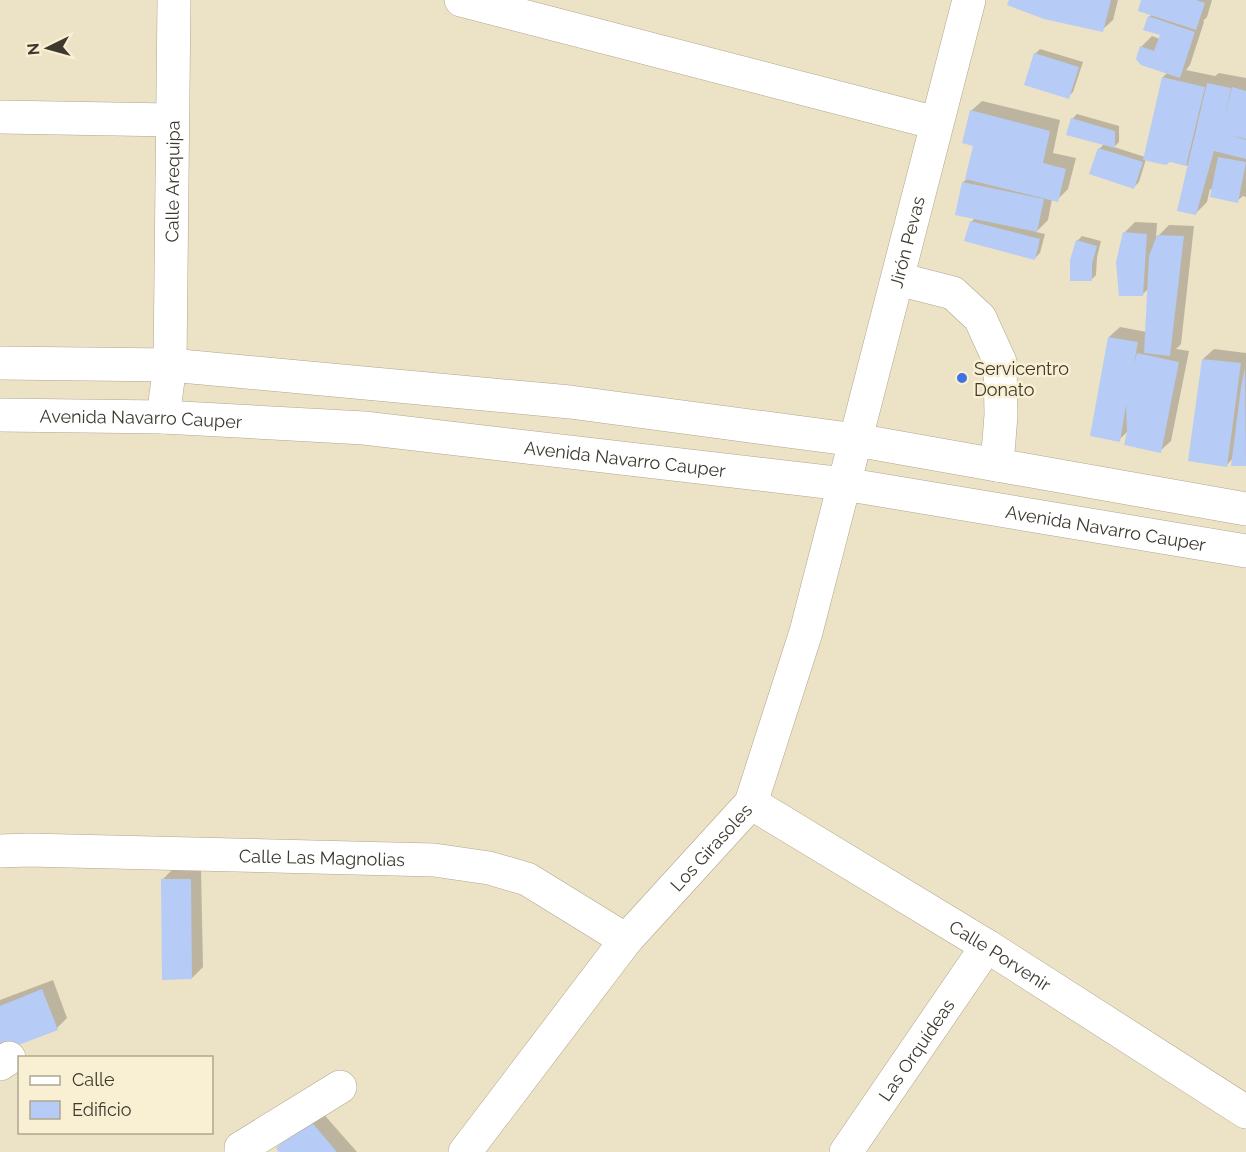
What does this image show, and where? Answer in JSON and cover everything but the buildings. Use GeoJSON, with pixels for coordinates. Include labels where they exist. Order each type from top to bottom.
{"type":"FeatureCollection","features":[{"type":"Feature","properties":{"kind":"street","name":"Calle Arequipa"},"geometry":{"type":"LineString","coordinates":[[163,417],[170,365],[174,0]]}},
{"type":"Feature","properties":{"kind":"street"},"geometry":{"type":"LineString","coordinates":[[461,0],[936,123]]}},
{"type":"Feature","properties":{"kind":"street","name":"Jirón Pevas"},"geometry":{"type":"LineString","coordinates":[[844,484],[969,0]]}},
{"type":"Feature","properties":{"kind":"street"},"geometry":{"type":"LineString","coordinates":[[0,117],[172,120]]}},
{"type":"Feature","properties":{"kind":"street"},"geometry":{"type":"LineString","coordinates":[[898,279],[953,293],[980,318],[1000,362],[997,465]]}},
{"type":"Feature","properties":{"kind":"street"},"geometry":{"type":"LineString","coordinates":[[0,363],[85,362],[170,365],[570,402],[856,440],[1246,509]]}},
{"type":"Feature","properties":{"kind":"street","name":"Avenida Navarro Cauper"},"geometry":{"type":"LineString","coordinates":[[0,416],[163,417],[364,428],[844,484],[1246,551]]}},
{"type":"Feature","properties":{"kind":"street","name":"Los Girasoles"},"geometry":{"type":"LineString","coordinates":[[465,1152],[626,940],[751,803],[806,632],[844,484]]}},
{"type":"Feature","properties":{"kind":"street","name":"Calle Porvenir"},"geometry":{"type":"LineString","coordinates":[[751,803],[987,946],[1246,1112]]}},
{"type":"Feature","properties":{"kind":"street","name":"Calle Las Magnolias"},"geometry":{"type":"LineString","coordinates":[[0,851],[434,860],[478,866],[527,879],[626,940]]}},
{"type":"Feature","properties":{"kind":"street","name":"Las Orquídeas"},"geometry":{"type":"LineString","coordinates":[[846,1152],[987,946]]}},
{"type":"Feature","properties":{"kind":"street"},"geometry":{"type":"LineString","coordinates":[[241,1152],[241,1148],[340,1087]]}},
{"type":"Feature","properties":{"kind":"place","name":"Servicentro Donato"},"geometry":{"type":"Point","coordinates":[962,378]}}]}
